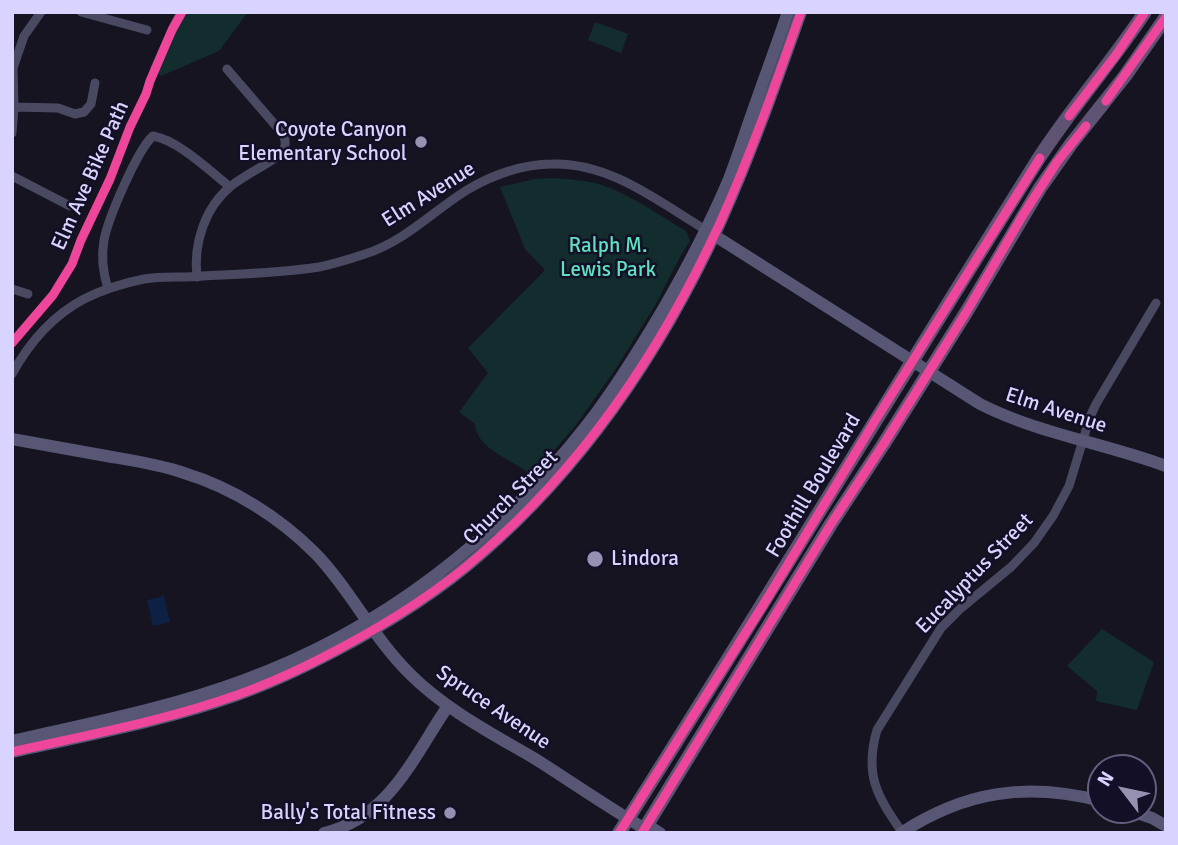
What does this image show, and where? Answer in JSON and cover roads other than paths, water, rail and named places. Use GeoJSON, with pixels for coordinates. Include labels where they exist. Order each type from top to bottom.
{"type":"FeatureCollection","features":[{"type":"Feature","properties":{"kind":"main road","name":"Church Street"},"geometry":{"type":"LineString","coordinates":[[710,232],[788,12]]}},
{"type":"Feature","properties":{"kind":"main road","name":"Church Street"},"geometry":{"type":"LineString","coordinates":[[12,752],[184,712],[237,695],[313,662],[370,626],[423,586],[538,492],[619,380],[710,232],[749,153],[801,12]]}},
{"type":"Feature","properties":{"kind":"main road","name":"Foothill Boulevard"},"geometry":{"type":"LineString","coordinates":[[619,833],[1049,144],[1145,12]]}},
{"type":"Feature","properties":{"kind":"main road"},"geometry":{"type":"LineString","coordinates":[[1161,12],[1166,16]]}},
{"type":"Feature","properties":{"kind":"main road","name":"Foothill Boulevard"},"geometry":{"type":"LineString","coordinates":[[644,832],[817,546],[929,371],[1023,215],[1057,162],[1125,76],[1166,16]]}},
{"type":"Feature","properties":{"kind":"main road","name":"Elm Avenue"},"geometry":{"type":"LineString","coordinates":[[710,232],[969,397],[1004,416],[1166,466]]}},
{"type":"Feature","properties":{"kind":"main road","name":"Spruce Avenue"},"geometry":{"type":"LineString","coordinates":[[12,439],[178,471],[232,492],[274,518],[315,553],[338,579],[370,626],[409,674],[448,706],[628,819],[644,832],[652,828],[660,833]]}},
{"type":"Feature","properties":{"kind":"main road","name":"Church Street"},"geometry":{"type":"LineString","coordinates":[[12,741],[172,703],[244,680],[370,626]]}},
{"type":"Feature","properties":{"kind":"main road"},"geometry":{"type":"LineString","coordinates":[[324,833],[356,820],[386,797],[408,770],[448,706]]}},
{"type":"Feature","properties":{"kind":"main road"},"geometry":{"type":"LineString","coordinates":[[902,832],[933,813],[998,793],[1031,790],[1087,798]]}},
{"type":"Feature","properties":{"kind":"street"},"geometry":{"type":"LineString","coordinates":[[12,132],[13,68],[24,36],[41,12]]}},
{"type":"Feature","properties":{"kind":"street"},"geometry":{"type":"LineString","coordinates":[[81,12],[147,30]]}},
{"type":"Feature","properties":{"kind":"street"},"geometry":{"type":"LineString","coordinates":[[197,277],[198,240],[216,203],[230,187],[281,154],[286,140],[227,69]]}},
{"type":"Feature","properties":{"kind":"street"},"geometry":{"type":"LineString","coordinates":[[14,107],[58,108],[75,114],[84,112],[91,104],[96,83]]}},
{"type":"Feature","properties":{"kind":"street"},"geometry":{"type":"LineString","coordinates":[[108,289],[102,259],[109,220],[139,155],[152,136],[174,145],[230,187]]}},
{"type":"Feature","properties":{"kind":"street","name":"Elm Avenue"},"geometry":{"type":"LineString","coordinates":[[12,374],[22,355],[42,331],[84,299],[108,289],[145,279],[321,267],[367,254],[421,225],[483,181],[521,168],[554,164],[588,168],[612,176],[636,187],[710,232]]}},
{"type":"Feature","properties":{"kind":"street"},"geometry":{"type":"LineString","coordinates":[[12,176],[70,206]]}},
{"type":"Feature","properties":{"kind":"street"},"geometry":{"type":"LineString","coordinates":[[12,289],[28,294]]}},
{"type":"Feature","properties":{"kind":"street","name":"Eucalyptus Street"},"geometry":{"type":"LineString","coordinates":[[902,832],[875,787],[872,746],[877,730],[941,628],[1011,567],[1034,543],[1053,516],[1069,486],[1096,404],[1156,303]]}},
{"type":"Feature","properties":{"kind":"water"},"geometry":{"type":"Polygon","coordinates":[[[164,596],[170,622],[153,626],[147,600],[164,596]]]}},
{"type":"Feature","properties":{"kind":"place","name":"Coyote Canyon Elementary School"},"geometry":{"type":"Point","coordinates":[421,142]}},
{"type":"Feature","properties":{"kind":"place","name":"Lindora"},"geometry":{"type":"Point","coordinates":[595,559]}},
{"type":"Feature","properties":{"kind":"place","name":"Bally's Total Fitness"},"geometry":{"type":"Point","coordinates":[450,813]}},
{"type":"Feature","properties":{"kind":"park label","name":"Ralph M. Lewis Park"},"geometry":{"type":"Point","coordinates":[608,258]}}]}
